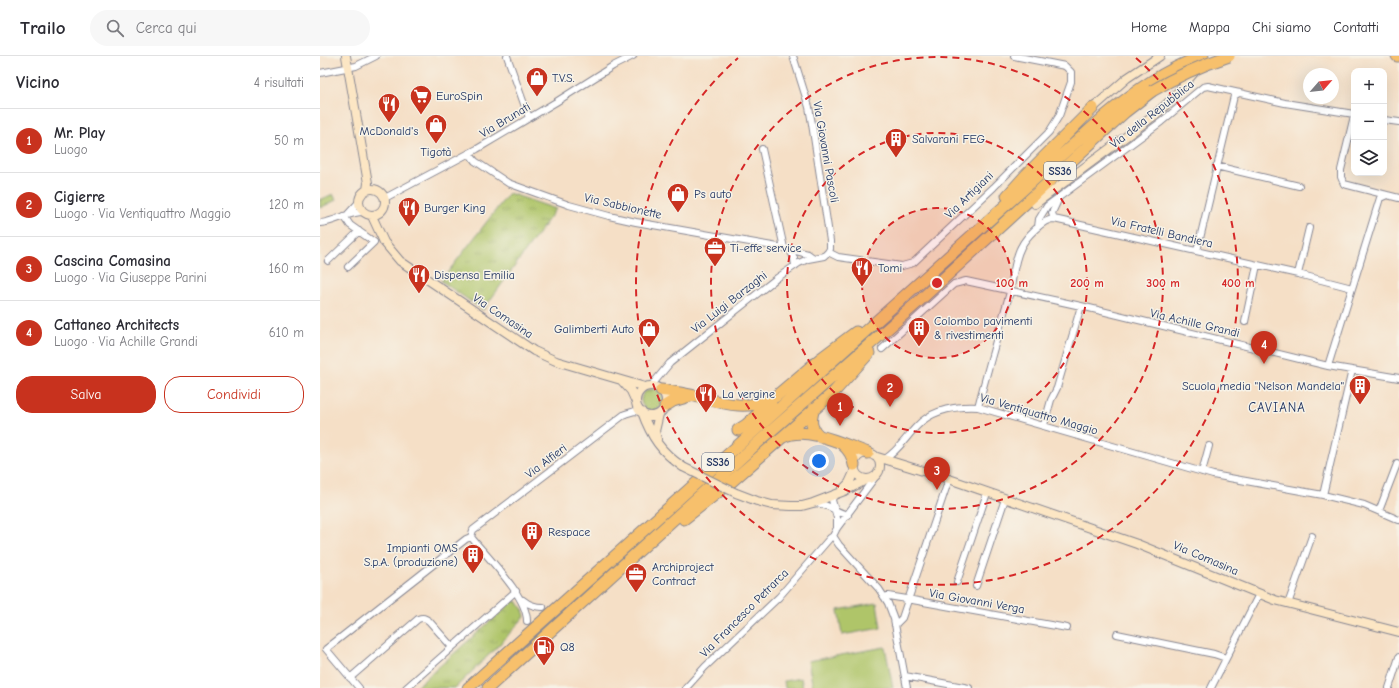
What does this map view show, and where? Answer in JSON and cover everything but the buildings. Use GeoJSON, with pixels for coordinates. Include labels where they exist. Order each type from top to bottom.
{"type":"FeatureCollection","features":[{"type":"Feature","properties":{"kind":"highway","name":"SS36"},"geometry":{"type":"LineString","coordinates":[[468,688],[1125,99],[1146,85],[1182,65],[1203,56]]}},
{"type":"Feature","properties":{"kind":"highway","name":"SS36"},"geometry":{"type":"LineString","coordinates":[[488,688],[762,438],[918,302],[1125,112],[1173,79],[1190,70],[1229,56]]}},
{"type":"Feature","properties":{"kind":"highway","name":"SS36"},"geometry":{"type":"LineString","coordinates":[[970,238],[974,231],[1025,176],[1093,108]]}},
{"type":"Feature","properties":{"kind":"highway","name":"SS36"},"geometry":{"type":"LineString","coordinates":[[970,253],[1035,204]]}},
{"type":"Feature","properties":{"kind":"highway"},"geometry":{"type":"LineString","coordinates":[[643,548],[662,537],[706,502],[780,439],[837,388],[865,357],[913,310],[918,302]]}},
{"type":"Feature","properties":{"kind":"highway"},"geometry":{"type":"LineString","coordinates":[[738,430],[746,425],[820,359],[884,311],[894,306]]}},
{"type":"Feature","properties":{"kind":"highway"},"geometry":{"type":"LineString","coordinates":[[652,387],[740,406],[753,405],[775,398]]}},
{"type":"Feature","properties":{"kind":"highway"},"geometry":{"type":"LineString","coordinates":[[662,410],[673,401],[692,395]]}},
{"type":"Feature","properties":{"kind":"highway"},"geometry":{"type":"LineString","coordinates":[[814,408],[811,425],[817,434],[822,437]]}},
{"type":"Feature","properties":{"kind":"highway"},"geometry":{"type":"LineString","coordinates":[[780,439],[794,433],[805,433],[841,443],[871,455]]}},
{"type":"Feature","properties":{"kind":"highway"},"geometry":{"type":"LineString","coordinates":[[841,443],[847,449],[853,460],[854,467]]}},
{"type":"Feature","properties":{"kind":"main road"},"geometry":{"type":"LineString","coordinates":[[346,56],[370,188]]}},
{"type":"Feature","properties":{"kind":"main road","name":"SS36"},"geometry":{"type":"LineString","coordinates":[[1093,108],[1122,81],[1160,56]]}},
{"type":"Feature","properties":{"kind":"main road","name":"SS36"},"geometry":{"type":"LineString","coordinates":[[1035,204],[1155,115],[1183,88],[1200,66],[1203,56]]}},
{"type":"Feature","properties":{"kind":"main road"},"geometry":{"type":"LineString","coordinates":[[370,188],[382,194],[386,202],[383,210],[372,216]]}},
{"type":"Feature","properties":{"kind":"main road"},"geometry":{"type":"LineString","coordinates":[[359,202],[361,195],[370,188]]}},
{"type":"Feature","properties":{"kind":"main road","name":"Via Comasina"},"geometry":{"type":"LineString","coordinates":[[359,202],[361,210],[372,216],[384,242],[400,261],[534,351],[556,360],[621,380],[652,387]]}},
{"type":"Feature","properties":{"kind":"main road"},"geometry":{"type":"LineString","coordinates":[[621,380],[631,391],[650,432],[661,449],[683,467],[736,493],[757,501],[780,506],[802,506],[847,490],[890,464],[899,464]]}},
{"type":"Feature","properties":{"kind":"main road"},"geometry":{"type":"LineString","coordinates":[[636,402],[638,393],[652,387],[666,397],[655,431],[661,449]]}},
{"type":"Feature","properties":{"kind":"main road"},"geometry":{"type":"LineString","coordinates":[[642,412],[650,416],[662,410]]}},
{"type":"Feature","properties":{"kind":"main road"},"geometry":{"type":"LineString","coordinates":[[837,493],[849,483],[857,457],[860,455],[871,455],[879,462],[874,475]]}},
{"type":"Feature","properties":{"kind":"main road","name":"Via Comasina"},"geometry":{"type":"LineString","coordinates":[[871,455],[949,479],[1137,544],[1288,604],[1399,632]]}},
{"type":"Feature","properties":{"kind":"main road"},"geometry":{"type":"LineString","coordinates":[[854,467],[860,477],[874,475]]}},
{"type":"Feature","properties":{"kind":"street"},"geometry":{"type":"LineString","coordinates":[[320,73],[356,66],[376,56]]}},
{"type":"Feature","properties":{"kind":"street"},"geometry":{"type":"LineString","coordinates":[[507,56],[529,118]]}},
{"type":"Feature","properties":{"kind":"street","name":"Via Brunati"},"geometry":{"type":"LineString","coordinates":[[385,198],[469,153],[632,56]]}},
{"type":"Feature","properties":{"kind":"street","name":"Via Giovanni Pascoli"},"geometry":{"type":"LineString","coordinates":[[793,56],[809,107],[830,241],[830,249],[828,252]]}},
{"type":"Feature","properties":{"kind":"street","name":"Via Artigiani"},"geometry":{"type":"LineString","coordinates":[[828,252],[838,257],[902,266],[913,263],[994,187],[1049,132],[1060,116],[1071,82],[1071,72],[1065,66],[1014,56]]}},
{"type":"Feature","properties":{"kind":"street","name":"Via della Repubblica"},"geometry":{"type":"LineString","coordinates":[[1038,227],[1042,212],[1048,206],[1160,122],[1203,87],[1208,86],[1351,114]]}},
{"type":"Feature","properties":{"kind":"street"},"geometry":{"type":"LineString","coordinates":[[1197,252],[1216,166],[1234,96],[1239,93]]}},
{"type":"Feature","properties":{"kind":"street"},"geometry":{"type":"LineString","coordinates":[[1387,120],[1399,122]]}},
{"type":"Feature","properties":{"kind":"street"},"geometry":{"type":"LineString","coordinates":[[1351,128],[1341,170],[1341,177],[1344,184],[1399,198]]}},
{"type":"Feature","properties":{"kind":"street"},"geometry":{"type":"LineString","coordinates":[[762,149],[787,249],[794,258],[794,266]]}},
{"type":"Feature","properties":{"kind":"street","name":"Via Sabbionette"},"geometry":{"type":"LineString","coordinates":[[469,153],[475,161],[508,183],[569,205],[636,222],[787,249],[808,254],[812,257]]}},
{"type":"Feature","properties":{"kind":"street"},"geometry":{"type":"LineString","coordinates":[[1216,166],[1299,186]]}},
{"type":"Feature","properties":{"kind":"street"},"geometry":{"type":"LineString","coordinates":[[1328,366],[1380,198],[1388,195]]}},
{"type":"Feature","properties":{"kind":"street"},"geometry":{"type":"LineString","coordinates":[[978,407],[1010,290],[1019,250],[1024,241],[1038,227],[1049,219],[1054,219],[1052,213],[1053,209],[1060,197]]}},
{"type":"Feature","properties":{"kind":"street"},"geometry":{"type":"LineString","coordinates":[[346,216],[359,202]]}},
{"type":"Feature","properties":{"kind":"street"},"geometry":{"type":"LineString","coordinates":[[346,216],[350,224],[374,242],[348,267]]}},
{"type":"Feature","properties":{"kind":"street"},"geometry":{"type":"LineString","coordinates":[[320,223],[346,216],[372,216]]}},
{"type":"Feature","properties":{"kind":"street","name":"Via Fratelli Bandiera"},"geometry":{"type":"LineString","coordinates":[[1054,219],[1298,274],[1352,288]]}},
{"type":"Feature","properties":{"kind":"street"},"geometry":{"type":"LineString","coordinates":[[1298,274],[1309,228]]}},
{"type":"Feature","properties":{"kind":"street"},"geometry":{"type":"LineString","coordinates":[[328,261],[359,231]]}},
{"type":"Feature","properties":{"kind":"street"},"geometry":{"type":"LineString","coordinates":[[812,257],[824,256],[828,252]]}},
{"type":"Feature","properties":{"kind":"street","name":"Via Luigi Barzaghi"},"geometry":{"type":"LineString","coordinates":[[652,387],[664,370],[706,334],[776,278],[794,266],[812,257]]}},
{"type":"Feature","properties":{"kind":"street"},"geometry":{"type":"LineString","coordinates":[[1245,322],[1257,265]]}},
{"type":"Feature","properties":{"kind":"street","name":"Via Achille Grandi"},"geometry":{"type":"LineString","coordinates":[[882,349],[954,284],[971,281],[1328,366],[1399,378]]}},
{"type":"Feature","properties":{"kind":"street"},"geometry":{"type":"LineString","coordinates":[[1044,425],[1051,400],[1057,388],[1080,306]]}},
{"type":"Feature","properties":{"kind":"street"},"geometry":{"type":"LineString","coordinates":[[652,387],[661,381],[664,370]]}},
{"type":"Feature","properties":{"kind":"street"},"geometry":{"type":"LineString","coordinates":[[1323,495],[1352,370]]}},
{"type":"Feature","properties":{"kind":"street","name":"Via Ventiquattro Maggio"},"geometry":{"type":"LineString","coordinates":[[885,460],[896,451],[917,426],[927,417],[943,410],[960,406],[978,407],[1213,475],[1323,495],[1364,505],[1399,520]]}},
{"type":"Feature","properties":{"kind":"street","name":"Via Alfieri"},"geometry":{"type":"LineString","coordinates":[[350,678],[326,649],[466,538],[471,537],[473,530],[626,414],[636,411],[642,412]]}},
{"type":"Feature","properties":{"kind":"street"},"geometry":{"type":"LineString","coordinates":[[1202,472],[1209,446]]}},
{"type":"Feature","properties":{"kind":"street"},"geometry":{"type":"LineString","coordinates":[[1379,511],[1397,464]]}},
{"type":"Feature","properties":{"kind":"street"},"geometry":{"type":"LineString","coordinates":[[837,528],[848,515],[874,475]]}},
{"type":"Feature","properties":{"kind":"street"},"geometry":{"type":"LineString","coordinates":[[895,625],[902,618],[907,599],[949,479]]}},
{"type":"Feature","properties":{"kind":"street"},"geometry":{"type":"LineString","coordinates":[[837,493],[832,500],[837,518],[837,528]]}},
{"type":"Feature","properties":{"kind":"street"},"geometry":{"type":"LineString","coordinates":[[957,582],[987,493]]}},
{"type":"Feature","properties":{"kind":"street"},"geometry":{"type":"LineString","coordinates":[[976,586],[1005,499]]}},
{"type":"Feature","properties":{"kind":"street"},"geometry":{"type":"LineString","coordinates":[[813,503],[826,505],[842,514],[848,515]]}},
{"type":"Feature","properties":{"kind":"street","name":"Via Francesco Petrarca"},"geometry":{"type":"LineString","coordinates":[[686,688],[705,667],[779,597],[833,536],[837,528]]}},
{"type":"Feature","properties":{"kind":"street"},"geometry":{"type":"LineString","coordinates":[[833,536],[884,597],[892,612],[907,688]]}},
{"type":"Feature","properties":{"kind":"street"},"geometry":{"type":"LineString","coordinates":[[1288,604],[1312,536]]}},
{"type":"Feature","properties":{"kind":"street"},"geometry":{"type":"LineString","coordinates":[[471,537],[528,604],[536,607],[543,607]]}},
{"type":"Feature","properties":{"kind":"street"},"geometry":{"type":"LineString","coordinates":[[518,594],[525,608],[527,622]]}},
{"type":"Feature","properties":{"kind":"street"},"geometry":{"type":"LineString","coordinates":[[406,688],[452,647],[518,594]]}},
{"type":"Feature","properties":{"kind":"street"},"geometry":{"type":"LineString","coordinates":[[1211,688],[1260,594]]}},
{"type":"Feature","properties":{"kind":"street","name":"Via Giovanni Verga"},"geometry":{"type":"LineString","coordinates":[[884,597],[888,596],[907,599],[1067,628]]}},
{"type":"Feature","properties":{"kind":"street"},"geometry":{"type":"LineString","coordinates":[[359,688],[350,678],[418,619],[425,618],[429,621],[452,647]]}},
{"type":"Feature","properties":{"kind":"street"},"geometry":{"type":"LineString","coordinates":[[1117,634],[1208,652],[1226,658]]}},
{"type":"Feature","properties":{"kind":"street"},"geometry":{"type":"LineString","coordinates":[[1389,688],[1399,657]]}},
{"type":"Feature","properties":{"kind":"street"},"geometry":{"type":"LineString","coordinates":[[905,676],[968,688]]}},
{"type":"Feature","properties":{"kind":"green space"},"geometry":{"type":"Polygon","coordinates":[[[509,193],[556,209],[483,310],[441,281],[509,193]]]}},
{"type":"Feature","properties":{"kind":"green space"},"geometry":{"type":"Polygon","coordinates":[[[333,194],[336,200],[320,208],[320,200],[333,194]]]}},
{"type":"Feature","properties":{"kind":"green space"},"geometry":{"type":"Polygon","coordinates":[[[652,389],[660,392],[663,400],[660,408],[652,411],[644,408],[641,400],[644,392],[652,389]]]}},
{"type":"Feature","properties":{"kind":"green space"},"geometry":{"type":"Polygon","coordinates":[[[513,601],[517,601],[525,616],[502,642],[455,688],[415,688],[513,601]]]}},
{"type":"Feature","properties":{"kind":"green space"},"geometry":{"type":"Polygon","coordinates":[[[877,603],[881,628],[842,635],[838,610],[877,603]]]}},
{"type":"Feature","properties":{"kind":"green space"},"geometry":{"type":"Polygon","coordinates":[[[885,647],[893,688],[813,688],[808,661],[885,647]]]}},
{"type":"Feature","properties":{"kind":"green space"},"geometry":{"type":"Polygon","coordinates":[[[801,678],[803,688],[785,688],[784,681],[801,678]]]}},
{"type":"Feature","properties":{"kind":"place","name":"T.V.S."},"geometry":{"type":"Point","coordinates":[537,98]}},
{"type":"Feature","properties":{"kind":"place","name":"EuroSpin"},"geometry":{"type":"Point","coordinates":[421,116]}},
{"type":"Feature","properties":{"kind":"place","name":"McDonald's"},"geometry":{"type":"Point","coordinates":[389,124]}},
{"type":"Feature","properties":{"kind":"place","name":"Tigotà"},"geometry":{"type":"Point","coordinates":[436,144]}},
{"type":"Feature","properties":{"kind":"place","name":"Salvarani FEG"},"geometry":{"type":"Point","coordinates":[896,158]}},
{"type":"Feature","properties":{"kind":"place","name":"Ps auto"},"geometry":{"type":"Point","coordinates":[678,214]}},
{"type":"Feature","properties":{"kind":"place","name":"Burger King"},"geometry":{"type":"Point","coordinates":[409,228]}},
{"type":"Feature","properties":{"kind":"place","name":"Ti-effe service"},"geometry":{"type":"Point","coordinates":[715,268]}},
{"type":"Feature","properties":{"kind":"place","name":"Tomi"},"geometry":{"type":"Point","coordinates":[862,288]}},
{"type":"Feature","properties":{"kind":"place","name":"Dispensa Emilia"},"geometry":{"type":"Point","coordinates":[419,294]}},
{"type":"Feature","properties":{"kind":"place","name":"Galimberti Auto"},"geometry":{"type":"Point","coordinates":[649,348]}},
{"type":"Feature","properties":{"kind":"place","name":"Colombo pavimenti & rivestimenti"},"geometry":{"type":"Point","coordinates":[919,348]}},
{"type":"Feature","properties":{"kind":"place","name":"Cattaneo Architects"},"geometry":{"type":"Point","coordinates":[1264,364]}},
{"type":"Feature","properties":{"kind":"place","name":"Scuola media \"Nelson Mandela\""},"geometry":{"type":"Point","coordinates":[1360,406]}},
{"type":"Feature","properties":{"kind":"place","name":"Cigierre"},"geometry":{"type":"Point","coordinates":[890,407]}},
{"type":"Feature","properties":{"kind":"place","name":"La vergine"},"geometry":{"type":"Point","coordinates":[706,414]}},
{"type":"Feature","properties":{"kind":"place","name":"Mr. Play"},"geometry":{"type":"Point","coordinates":[840,426]}},
{"type":"Feature","properties":{"kind":"place","name":"Cascina Comasina"},"geometry":{"type":"Point","coordinates":[937,490]}},
{"type":"Feature","properties":{"kind":"place","name":"Respace"},"geometry":{"type":"Point","coordinates":[532,552]}},
{"type":"Feature","properties":{"kind":"place","name":"Impianti OMS S.p.A. (produzione)"},"geometry":{"type":"Point","coordinates":[473,574]}},
{"type":"Feature","properties":{"kind":"place","name":"Archiproject Contract"},"geometry":{"type":"Point","coordinates":[636,594]}},
{"type":"Feature","properties":{"kind":"place","name":"Q8"},"geometry":{"type":"Point","coordinates":[544,666]}},
{"type":"Feature","properties":{"kind":"district","name":"CAVIANA"},"geometry":{"type":"Point","coordinates":[1277,407]}}]}
